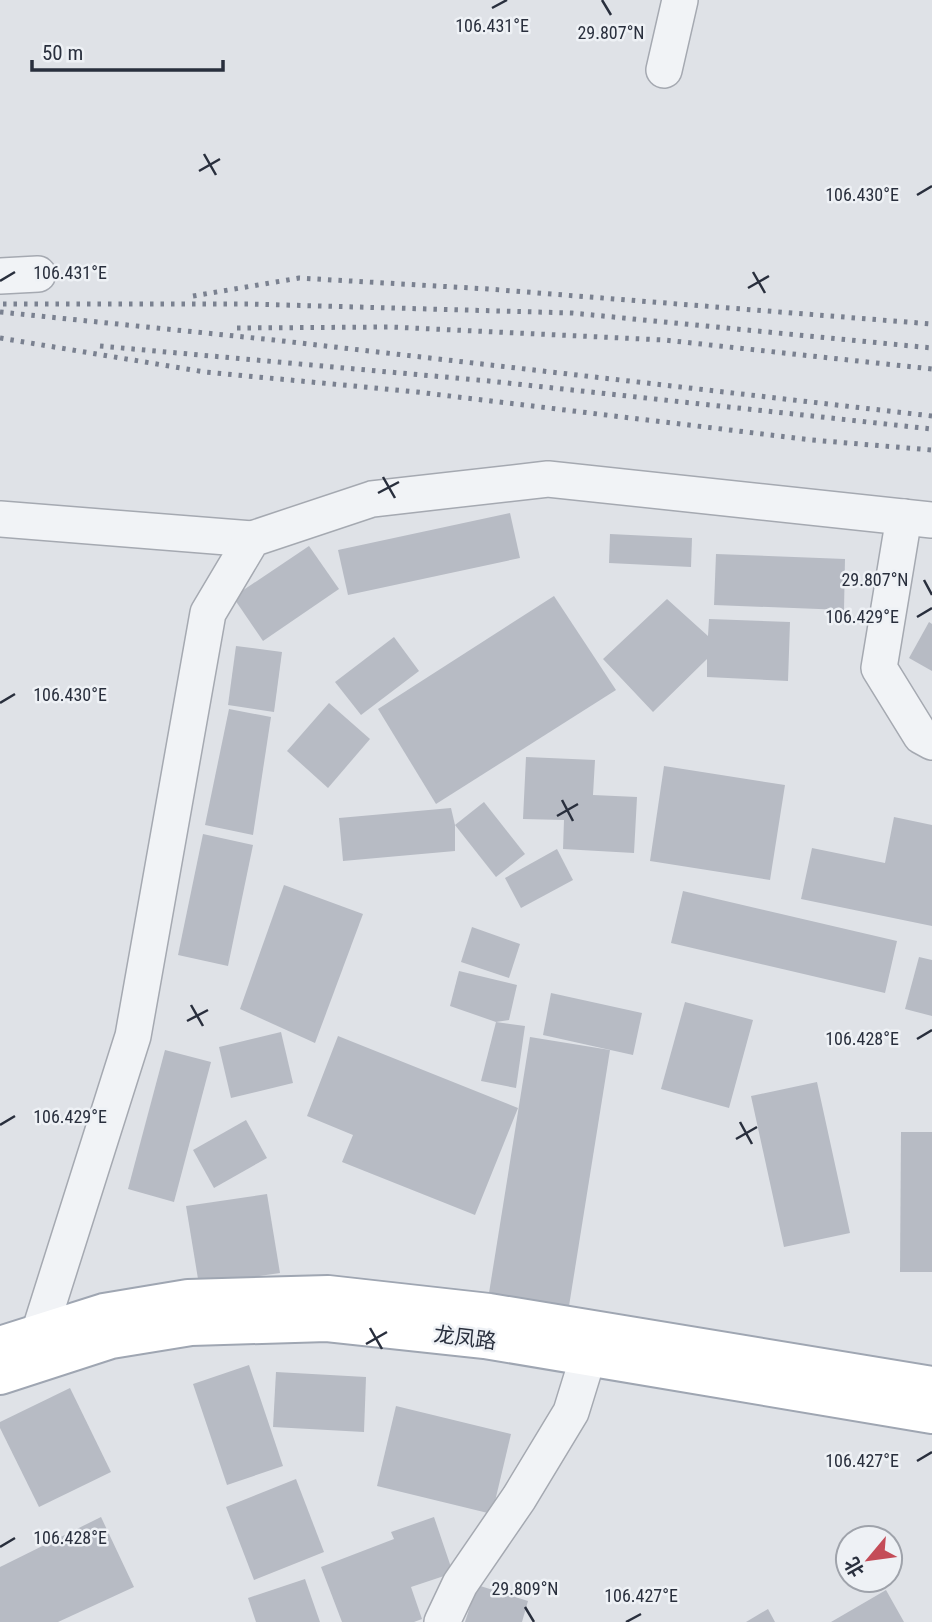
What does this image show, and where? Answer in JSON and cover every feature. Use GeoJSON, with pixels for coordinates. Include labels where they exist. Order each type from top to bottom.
{"type":"FeatureCollection","features":[{"type":"Feature","properties":{"kind":"main road","name":"龙凤路"},"geometry":{"type":"LineString","coordinates":[[7,1363],[39,1333],[104,1313],[188,1298],[328,1295],[489,1313],[591,1343],[932,1414]]}},
{"type":"Feature","properties":{"kind":"main road","name":"龙凤路"},"geometry":{"type":"LineString","coordinates":[[7,1363],[111,1339],[191,1326],[327,1322],[485,1339],[591,1343],[932,1386]]}},
{"type":"Feature","properties":{"kind":"street"},"geometry":{"type":"LineString","coordinates":[[664,70],[680,0]]}},
{"type":"Feature","properties":{"kind":"street"},"geometry":{"type":"LineString","coordinates":[[0,276],[38,274]]}},
{"type":"Feature","properties":{"kind":"street"},"geometry":{"type":"LineString","coordinates":[[0,519],[252,539],[372,499],[548,480],[918,519],[879,668],[921,736],[932,742]]}},
{"type":"Feature","properties":{"kind":"street"},"geometry":{"type":"LineString","coordinates":[[39,1333],[133,1036],[208,613],[252,539]]}},
{"type":"Feature","properties":{"kind":"street"},"geometry":{"type":"LineString","coordinates":[[442,1622],[460,1584],[519,1498],[571,1412],[591,1343]]}},
{"type":"Feature","properties":{"kind":"building"},"geometry":{"type":"Polygon","coordinates":[[[510,513],[520,558],[348,595],[338,550],[510,513]]]}},
{"type":"Feature","properties":{"kind":"building"},"geometry":{"type":"Polygon","coordinates":[[[610,534],[692,538],[691,567],[609,563],[610,534]]]}},
{"type":"Feature","properties":{"kind":"building"},"geometry":{"type":"Polygon","coordinates":[[[309,546],[339,589],[263,641],[233,597],[309,546]]]}},
{"type":"Feature","properties":{"kind":"building"},"geometry":{"type":"Polygon","coordinates":[[[716,554],[845,559],[844,610],[714,605],[716,554]]]}},
{"type":"Feature","properties":{"kind":"building"},"geometry":{"type":"Polygon","coordinates":[[[554,596],[616,690],[436,804],[378,709],[554,596]]]}},
{"type":"Feature","properties":{"kind":"building"},"geometry":{"type":"Polygon","coordinates":[[[667,599],[708,636],[709,619],[790,622],[788,681],[707,677],[707,659],[653,712],[603,659],[667,599]]]}},
{"type":"Feature","properties":{"kind":"building"},"geometry":{"type":"Polygon","coordinates":[[[929,622],[932,624],[932,671],[909,658],[929,622]]]}},
{"type":"Feature","properties":{"kind":"building"},"geometry":{"type":"Polygon","coordinates":[[[394,637],[419,671],[361,715],[335,682],[394,637]]]}},
{"type":"Feature","properties":{"kind":"building"},"geometry":{"type":"Polygon","coordinates":[[[236,646],[282,652],[274,712],[228,705],[236,646]]]}},
{"type":"Feature","properties":{"kind":"building"},"geometry":{"type":"Polygon","coordinates":[[[329,703],[370,739],[328,788],[287,751],[329,703]]]}},
{"type":"Feature","properties":{"kind":"building"},"geometry":{"type":"Polygon","coordinates":[[[229,709],[271,717],[253,835],[205,825],[229,709]]]}},
{"type":"Feature","properties":{"kind":"building"},"geometry":{"type":"Polygon","coordinates":[[[526,757],[595,760],[593,795],[637,797],[634,853],[563,849],[564,820],[523,819],[526,757]]]}},
{"type":"Feature","properties":{"kind":"building"},"geometry":{"type":"Polygon","coordinates":[[[664,766],[785,785],[770,880],[650,861],[664,766]]]}},
{"type":"Feature","properties":{"kind":"building"},"geometry":{"type":"Polygon","coordinates":[[[484,802],[525,854],[496,877],[455,825],[484,802]]]}},
{"type":"Feature","properties":{"kind":"building"},"geometry":{"type":"Polygon","coordinates":[[[451,808],[455,825],[455,851],[343,861],[339,818],[451,808]]]}},
{"type":"Feature","properties":{"kind":"building"},"geometry":{"type":"Polygon","coordinates":[[[894,817],[932,825],[932,926],[801,899],[812,848],[885,863],[894,817]]]}},
{"type":"Feature","properties":{"kind":"building"},"geometry":{"type":"Polygon","coordinates":[[[203,834],[253,845],[228,966],[178,955],[203,834]]]}},
{"type":"Feature","properties":{"kind":"building"},"geometry":{"type":"Polygon","coordinates":[[[557,849],[573,880],[521,908],[505,878],[557,849]]]}},
{"type":"Feature","properties":{"kind":"building"},"geometry":{"type":"Polygon","coordinates":[[[284,885],[363,914],[315,1043],[240,1009],[284,885]]]}},
{"type":"Feature","properties":{"kind":"building"},"geometry":{"type":"Polygon","coordinates":[[[683,891],[897,941],[885,993],[671,943],[683,891]]]}},
{"type":"Feature","properties":{"kind":"building"},"geometry":{"type":"Polygon","coordinates":[[[472,927],[520,944],[509,978],[461,962],[472,927]]]}},
{"type":"Feature","properties":{"kind":"building"},"geometry":{"type":"Polygon","coordinates":[[[919,957],[932,960],[932,1016],[905,1009],[919,957]]]}},
{"type":"Feature","properties":{"kind":"building"},"geometry":{"type":"Polygon","coordinates":[[[459,971],[517,985],[509,1020],[496,1022],[450,1006],[459,971]]]}},
{"type":"Feature","properties":{"kind":"building"},"geometry":{"type":"Polygon","coordinates":[[[551,993],[642,1013],[633,1055],[543,1035],[551,993]]]}},
{"type":"Feature","properties":{"kind":"building"},"geometry":{"type":"Polygon","coordinates":[[[685,1002],[753,1020],[729,1108],[661,1089],[685,1002]]]}},
{"type":"Feature","properties":{"kind":"building"},"geometry":{"type":"Polygon","coordinates":[[[496,1022],[525,1026],[516,1088],[481,1081],[496,1022]]]}},
{"type":"Feature","properties":{"kind":"building"},"geometry":{"type":"Polygon","coordinates":[[[281,1032],[293,1083],[231,1098],[219,1047],[281,1032]]]}},
{"type":"Feature","properties":{"kind":"building"},"geometry":{"type":"Polygon","coordinates":[[[338,1036],[518,1108],[475,1215],[342,1162],[353,1135],[307,1116],[338,1036]]]}},
{"type":"Feature","properties":{"kind":"building"},"geometry":{"type":"Polygon","coordinates":[[[530,1037],[610,1050],[569,1306],[489,1293],[530,1037]]]}},
{"type":"Feature","properties":{"kind":"building"},"geometry":{"type":"Polygon","coordinates":[[[165,1050],[211,1062],[174,1202],[128,1189],[165,1050]]]}},
{"type":"Feature","properties":{"kind":"building"},"geometry":{"type":"Polygon","coordinates":[[[817,1082],[850,1233],[784,1247],[751,1096],[817,1082]]]}},
{"type":"Feature","properties":{"kind":"building"},"geometry":{"type":"Polygon","coordinates":[[[246,1120],[267,1158],[214,1188],[193,1150],[246,1120]]]}},
{"type":"Feature","properties":{"kind":"building"},"geometry":{"type":"Polygon","coordinates":[[[901,1132],[932,1132],[932,1272],[900,1272],[901,1132]]]}},
{"type":"Feature","properties":{"kind":"building"},"geometry":{"type":"Polygon","coordinates":[[[267,1194],[280,1273],[199,1285],[186,1206],[267,1194]]]}},
{"type":"Feature","properties":{"kind":"building"},"geometry":{"type":"Polygon","coordinates":[[[249,1365],[283,1466],[227,1485],[193,1384],[249,1365]]]}},
{"type":"Feature","properties":{"kind":"building"},"geometry":{"type":"Polygon","coordinates":[[[276,1372],[366,1377],[364,1432],[273,1427],[276,1372]]]}},
{"type":"Feature","properties":{"kind":"building"},"geometry":{"type":"Polygon","coordinates":[[[70,1388],[111,1472],[39,1507],[0,1428],[0,1422],[70,1388]]]}},
{"type":"Feature","properties":{"kind":"building"},"geometry":{"type":"Polygon","coordinates":[[[396,1406],[511,1434],[492,1514],[377,1486],[396,1406]]]}},
{"type":"Feature","properties":{"kind":"building"},"geometry":{"type":"Polygon","coordinates":[[[296,1479],[324,1552],[254,1580],[226,1507],[296,1479]]]}},
{"type":"Feature","properties":{"kind":"building"},"geometry":{"type":"Polygon","coordinates":[[[101,1517],[134,1587],[58,1622],[0,1622],[0,1567],[101,1517]]]}},
{"type":"Feature","properties":{"kind":"building"},"geometry":{"type":"Polygon","coordinates":[[[434,1517],[453,1573],[411,1587],[422,1619],[414,1622],[342,1622],[321,1567],[394,1539],[391,1532],[434,1517]]]}},
{"type":"Feature","properties":{"kind":"building"},"geometry":{"type":"Polygon","coordinates":[[[305,1579],[320,1622],[256,1622],[248,1598],[305,1579]]]}},
{"type":"Feature","properties":{"kind":"building"},"geometry":{"type":"Polygon","coordinates":[[[477,1585],[528,1601],[522,1622],[465,1622],[477,1585]]]}},
{"type":"Feature","properties":{"kind":"building"},"geometry":{"type":"Polygon","coordinates":[[[879,1594],[888,1594],[904,1622],[831,1622],[879,1594]]]}},
{"type":"Feature","properties":{"kind":"building"},"geometry":{"type":"Polygon","coordinates":[[[768,1609],[775,1622],[746,1622],[768,1609]]]}},
{"type":"Feature","properties":{"kind":"railway"},"geometry":{"type":"LineString","coordinates":[[193,296],[299,278],[488,289],[932,324]]}},
{"type":"Feature","properties":{"kind":"railway"},"geometry":{"type":"LineString","coordinates":[[3,304],[248,304],[572,313],[932,348]]}},
{"type":"Feature","properties":{"kind":"railway"},"geometry":{"type":"LineString","coordinates":[[0,312],[274,340],[932,416]]}},
{"type":"Feature","properties":{"kind":"railway"},"geometry":{"type":"LineString","coordinates":[[237,328],[391,327],[664,340],[932,369]]}},
{"type":"Feature","properties":{"kind":"railway"},"geometry":{"type":"LineString","coordinates":[[0,338],[205,372],[417,392],[812,440],[932,450]]}},
{"type":"Feature","properties":{"kind":"railway"},"geometry":{"type":"LineString","coordinates":[[100,346],[489,381],[932,429]]}}]}
